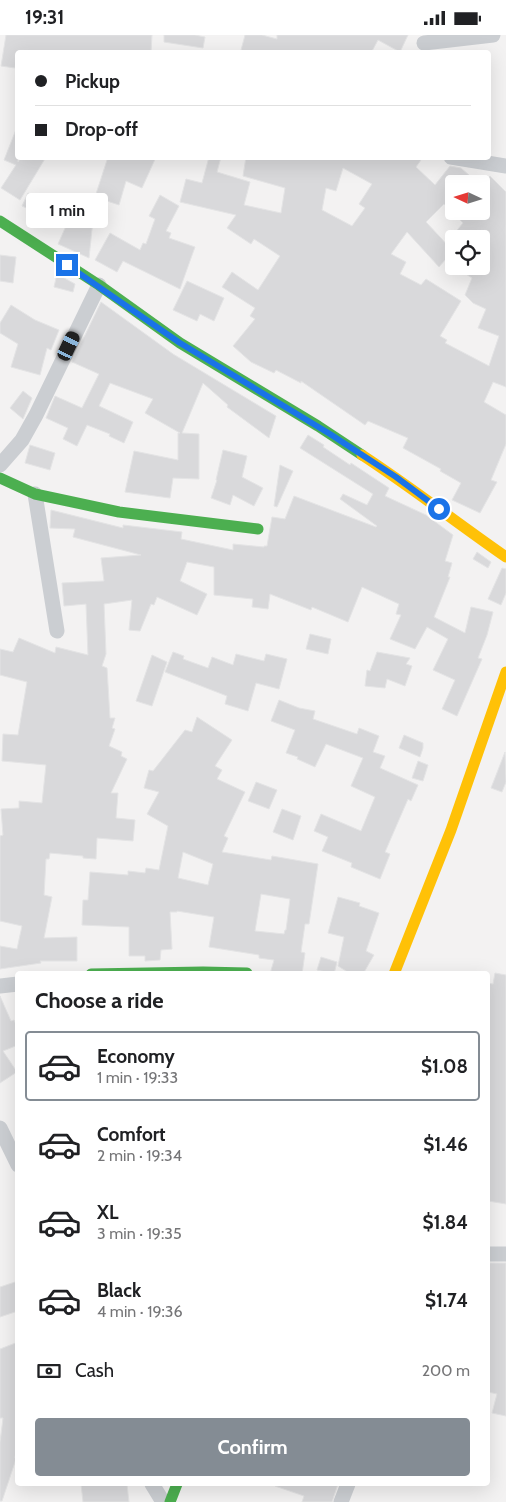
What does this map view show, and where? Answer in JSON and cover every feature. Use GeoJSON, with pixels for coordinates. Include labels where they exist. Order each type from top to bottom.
{"type":"FeatureCollection","features":[{"type":"Feature","properties":{"kind":"street"},"geometry":{"type":"LineString","coordinates":[[422,44],[493,35]]}},
{"type":"Feature","properties":{"kind":"street"},"geometry":{"type":"LineString","coordinates":[[469,160],[506,166]]}},
{"type":"Feature","properties":{"kind":"street"},"geometry":{"type":"LineString","coordinates":[[0,221],[99,285],[187,347],[318,426],[396,477],[506,557]]}},
{"type":"Feature","properties":{"kind":"street"},"geometry":{"type":"LineString","coordinates":[[0,465],[22,440],[36,415],[99,285]]}},
{"type":"Feature","properties":{"kind":"street"},"geometry":{"type":"LineString","coordinates":[[0,478],[35,494],[119,513],[258,529]]}},
{"type":"Feature","properties":{"kind":"street"},"geometry":{"type":"LineString","coordinates":[[35,494],[57,631]]}},
{"type":"Feature","properties":{"kind":"street"},"geometry":{"type":"LineString","coordinates":[[395,971],[451,830],[506,672]]}},
{"type":"Feature","properties":{"kind":"street"},"geometry":{"type":"LineString","coordinates":[[0,986],[15,984]]}},
{"type":"Feature","properties":{"kind":"street"},"geometry":{"type":"LineString","coordinates":[[0,1128],[15,1159]]}},
{"type":"Feature","properties":{"kind":"street"},"geometry":{"type":"LineString","coordinates":[[490,1254],[506,1254]]}},
{"type":"Feature","properties":{"kind":"street"},"geometry":{"type":"LineString","coordinates":[[154,1486],[170,1501],[176,1486]]}},
{"type":"Feature","properties":{"kind":"street"},"geometry":{"type":"LineString","coordinates":[[341,1502],[347,1486]]}},
{"type":"Feature","properties":{"kind":"building"},"geometry":{"type":"Polygon","coordinates":[[[6,35],[152,35],[151,50],[15,50],[15,68],[1,66],[6,35]]]}},
{"type":"Feature","properties":{"kind":"building"},"geometry":{"type":"Polygon","coordinates":[[[164,35],[195,35],[205,37],[203,48],[164,42],[164,35]]]}},
{"type":"Feature","properties":{"kind":"building"},"geometry":{"type":"Polygon","coordinates":[[[245,35],[262,35],[277,39],[277,35],[408,35],[401,50],[396,50],[378,40],[373,50],[241,50],[245,35]]]}},
{"type":"Feature","properties":{"kind":"building"},"geometry":{"type":"Polygon","coordinates":[[[15,132],[15,160],[18,160],[18,162],[19,160],[44,160],[20,200],[1,188],[16,165],[4,160],[15,132]]]}},
{"type":"Feature","properties":{"kind":"building"},"geometry":{"type":"Polygon","coordinates":[[[107,160],[155,160],[142,188],[126,181],[119,205],[95,197],[107,160]]]}},
{"type":"Feature","properties":{"kind":"building"},"geometry":{"type":"Polygon","coordinates":[[[208,160],[220,160],[217,172],[250,182],[244,205],[281,213],[285,188],[243,176],[246,160],[421,160],[416,167],[435,185],[450,166],[461,168],[469,175],[445,175],[445,205],[426,222],[445,242],[445,260],[439,267],[407,232],[391,254],[406,262],[400,274],[421,285],[426,279],[461,301],[440,336],[447,340],[445,343],[489,366],[499,336],[478,328],[486,309],[473,303],[465,295],[472,278],[468,275],[490,275],[490,230],[457,230],[463,223],[460,220],[490,220],[490,176],[506,192],[506,387],[493,382],[484,402],[506,415],[506,444],[491,480],[497,482],[480,513],[452,500],[461,483],[440,471],[441,469],[403,448],[408,438],[368,421],[365,425],[301,381],[301,383],[276,370],[274,373],[251,362],[233,346],[255,319],[250,316],[255,308],[222,287],[232,272],[258,290],[280,256],[254,239],[251,244],[227,228],[236,215],[180,202],[186,179],[202,183],[208,160]],[[343,168],[336,191],[326,188],[322,210],[352,226],[365,208],[359,204],[372,184],[343,168]]]}},
{"type":"Feature","properties":{"kind":"building"},"geometry":{"type":"Polygon","coordinates":[[[28,193],[59,207],[94,211],[89,258],[58,244],[66,226],[22,206],[28,193]]]}},
{"type":"Feature","properties":{"kind":"building"},"geometry":{"type":"Polygon","coordinates":[[[160,195],[179,206],[166,231],[171,233],[169,238],[195,247],[180,289],[123,261],[117,272],[95,260],[110,233],[140,250],[143,243],[146,244],[155,219],[149,216],[160,195]]]}},
{"type":"Feature","properties":{"kind":"building"},"geometry":{"type":"Polygon","coordinates":[[[0,255],[16,257],[13,283],[0,281],[0,255]]]}},
{"type":"Feature","properties":{"kind":"building"},"geometry":{"type":"Polygon","coordinates":[[[57,274],[75,284],[73,292],[54,287],[57,274]]]}},
{"type":"Feature","properties":{"kind":"building"},"geometry":{"type":"Polygon","coordinates":[[[187,281],[224,298],[214,321],[200,314],[197,321],[173,310],[187,281]]]}},
{"type":"Feature","properties":{"kind":"building"},"geometry":{"type":"Polygon","coordinates":[[[101,302],[173,354],[276,416],[269,438],[227,407],[228,405],[203,383],[182,433],[199,434],[199,479],[173,478],[170,498],[125,492],[134,451],[178,460],[178,433],[180,433],[145,413],[153,399],[110,383],[99,406],[133,422],[124,443],[109,436],[110,434],[87,425],[77,446],[63,439],[68,428],[46,418],[55,396],[82,408],[99,374],[72,362],[101,302]]]}},
{"type":"Feature","properties":{"kind":"building"},"geometry":{"type":"Polygon","coordinates":[[[11,305],[35,320],[59,330],[51,350],[47,348],[40,375],[11,367],[18,344],[0,333],[0,323],[11,305]]]}},
{"type":"Feature","properties":{"kind":"building"},"geometry":{"type":"Polygon","coordinates":[[[23,391],[32,398],[23,419],[10,408],[23,391]]]}},
{"type":"Feature","properties":{"kind":"building"},"geometry":{"type":"Polygon","coordinates":[[[308,435],[350,465],[351,463],[389,488],[385,496],[426,515],[453,535],[445,561],[452,563],[448,577],[450,577],[434,617],[465,633],[471,607],[493,612],[478,658],[482,659],[457,716],[442,709],[455,680],[433,670],[448,639],[427,627],[415,649],[390,639],[401,615],[396,614],[399,604],[362,587],[348,622],[312,607],[311,610],[270,594],[268,609],[252,607],[253,599],[214,595],[214,567],[187,562],[180,581],[207,594],[197,615],[157,597],[154,605],[151,604],[140,631],[129,630],[132,600],[104,604],[106,654],[102,666],[107,668],[110,718],[115,718],[112,728],[115,729],[109,746],[122,752],[121,756],[127,759],[111,793],[118,793],[116,818],[135,820],[133,841],[97,838],[96,859],[50,853],[49,859],[46,859],[44,895],[52,897],[44,938],[77,937],[77,961],[40,961],[41,963],[0,969],[0,946],[17,949],[22,926],[0,921],[0,836],[3,835],[1,809],[19,808],[19,801],[42,803],[46,765],[2,761],[3,734],[18,735],[27,682],[0,675],[0,649],[13,652],[19,638],[55,653],[56,647],[88,655],[86,604],[64,606],[62,583],[104,581],[101,558],[141,555],[73,537],[75,529],[50,528],[51,510],[123,528],[123,525],[182,532],[181,539],[233,550],[233,544],[267,546],[272,517],[285,519],[294,496],[376,527],[340,499],[343,494],[367,505],[373,494],[300,448],[308,435]]]}},
{"type":"Feature","properties":{"kind":"building"},"geometry":{"type":"Polygon","coordinates":[[[30,445],[55,453],[50,470],[25,463],[30,445]]]}},
{"type":"Feature","properties":{"kind":"building"},"geometry":{"type":"Polygon","coordinates":[[[223,450],[247,456],[242,477],[263,488],[254,506],[233,495],[230,505],[211,498],[223,450]]]}},
{"type":"Feature","properties":{"kind":"building"},"geometry":{"type":"Polygon","coordinates":[[[280,465],[293,471],[277,507],[274,506],[280,465]]]}},
{"type":"Feature","properties":{"kind":"building"},"geometry":{"type":"Polygon","coordinates":[[[477,552],[491,562],[488,568],[473,559],[477,552]]]}},
{"type":"Feature","properties":{"kind":"building"},"geometry":{"type":"Polygon","coordinates":[[[502,568],[506,569],[506,593],[501,605],[488,599],[502,568]]]}},
{"type":"Feature","properties":{"kind":"building"},"geometry":{"type":"Polygon","coordinates":[[[310,634],[331,639],[328,654],[306,649],[310,634]]]}},
{"type":"Feature","properties":{"kind":"building"},"geometry":{"type":"Polygon","coordinates":[[[173,652],[184,656],[183,659],[208,668],[212,657],[233,665],[236,654],[264,661],[266,654],[287,659],[279,689],[256,683],[248,711],[225,704],[227,696],[165,672],[173,652]]]}},
{"type":"Feature","properties":{"kind":"building"},"geometry":{"type":"Polygon","coordinates":[[[377,652],[410,658],[406,664],[412,666],[405,686],[387,679],[385,688],[365,686],[367,670],[370,671],[377,652]]]}},
{"type":"Feature","properties":{"kind":"building"},"geometry":{"type":"Polygon","coordinates":[[[152,655],[167,662],[152,706],[136,701],[152,655]]]}},
{"type":"Feature","properties":{"kind":"building"},"geometry":{"type":"Polygon","coordinates":[[[279,700],[299,708],[315,711],[313,719],[357,734],[359,728],[379,736],[373,752],[385,756],[380,768],[418,785],[411,801],[408,799],[385,852],[390,854],[380,879],[351,867],[352,863],[322,851],[328,837],[314,831],[321,814],[361,831],[375,797],[351,786],[363,758],[326,744],[315,767],[297,759],[298,757],[286,753],[295,730],[271,721],[279,700]]]}},
{"type":"Feature","properties":{"kind":"building"},"geometry":{"type":"Polygon","coordinates":[[[197,717],[232,740],[215,766],[222,770],[217,779],[245,792],[224,836],[228,838],[222,852],[271,860],[272,856],[318,864],[309,924],[305,924],[301,952],[305,953],[302,971],[271,971],[274,960],[259,958],[259,955],[209,947],[214,917],[177,911],[170,912],[172,949],[161,950],[160,960],[145,961],[145,956],[129,956],[129,927],[82,925],[83,900],[88,900],[90,872],[128,875],[128,871],[145,873],[146,868],[159,870],[168,826],[147,814],[159,792],[144,788],[149,770],[153,771],[185,730],[192,732],[197,717]],[[183,852],[178,878],[208,885],[213,864],[183,852]],[[261,894],[255,931],[284,934],[290,899],[261,894]]]}},
{"type":"Feature","properties":{"kind":"building"},"geometry":{"type":"Polygon","coordinates":[[[404,735],[423,743],[420,757],[399,748],[404,735]]]}},
{"type":"Feature","properties":{"kind":"building"},"geometry":{"type":"Polygon","coordinates":[[[505,752],[506,782],[502,792],[491,788],[505,752]]]}},
{"type":"Feature","properties":{"kind":"building"},"geometry":{"type":"Polygon","coordinates":[[[418,761],[428,765],[423,781],[412,778],[418,761]]]}},
{"type":"Feature","properties":{"kind":"building"},"geometry":{"type":"Polygon","coordinates":[[[256,782],[277,790],[269,809],[248,801],[256,782]]]}},
{"type":"Feature","properties":{"kind":"building"},"geometry":{"type":"Polygon","coordinates":[[[282,809],[301,816],[293,840],[273,832],[282,809]]]}},
{"type":"Feature","properties":{"kind":"building"},"geometry":{"type":"Polygon","coordinates":[[[338,897],[360,903],[359,906],[379,913],[366,951],[374,955],[365,971],[346,971],[338,966],[344,937],[328,933],[338,897]]]}},
{"type":"Feature","properties":{"kind":"building"},"geometry":{"type":"Polygon","coordinates":[[[321,957],[337,962],[335,971],[317,970],[321,957]]]}},
{"type":"Feature","properties":{"kind":"building"},"geometry":{"type":"Polygon","coordinates":[[[495,973],[506,975],[506,1204],[490,1201],[490,983],[493,984],[495,973]]]}},
{"type":"Feature","properties":{"kind":"building"},"geometry":{"type":"Polygon","coordinates":[[[0,996],[11,1021],[14,1020],[15,1022],[15,1046],[3,1051],[15,1069],[15,1073],[0,1083],[0,996]]]}},
{"type":"Feature","properties":{"kind":"building"},"geometry":{"type":"Polygon","coordinates":[[[490,1263],[506,1263],[506,1416],[492,1413],[497,1394],[490,1392],[490,1263]]]}},
{"type":"Feature","properties":{"kind":"building"},"geometry":{"type":"Polygon","coordinates":[[[15,1282],[15,1312],[0,1317],[0,1287],[15,1282]]]}},
{"type":"Feature","properties":{"kind":"building"},"geometry":{"type":"Polygon","coordinates":[[[15,1343],[15,1462],[2,1501],[0,1501],[0,1442],[3,1418],[0,1418],[0,1349],[15,1343]]]}},
{"type":"Feature","properties":{"kind":"building"},"geometry":{"type":"Polygon","coordinates":[[[81,1486],[127,1486],[129,1502],[83,1502],[81,1486]]]}},
{"type":"Feature","properties":{"kind":"building"},"geometry":{"type":"Polygon","coordinates":[[[275,1486],[337,1486],[332,1502],[302,1502],[304,1496],[275,1486]]]}},
{"type":"Feature","properties":{"kind":"traffic: fast"},"geometry":{"type":"LineString","coordinates":[[0,221],[99,285],[180,343],[318,426],[362,455]]}},
{"type":"Feature","properties":{"kind":"traffic: fast"},"geometry":{"type":"LineString","coordinates":[[0,478],[35,494],[119,512],[258,529]]}},
{"type":"Feature","properties":{"kind":"traffic: fast"},"geometry":{"type":"LineString","coordinates":[[170,1502],[176,1486]]}},
{"type":"Feature","properties":{"kind":"traffic: slow"},"geometry":{"type":"LineString","coordinates":[[362,455],[506,557]]}},
{"type":"Feature","properties":{"kind":"traffic: slow"},"geometry":{"type":"LineString","coordinates":[[395,971],[451,830],[506,672]]}},
{"type":"Feature","properties":{"kind":"route"},"geometry":{"type":"LineString","coordinates":[[67,265],[112,294],[180,343],[318,426],[396,477],[439,509]]}}]}
